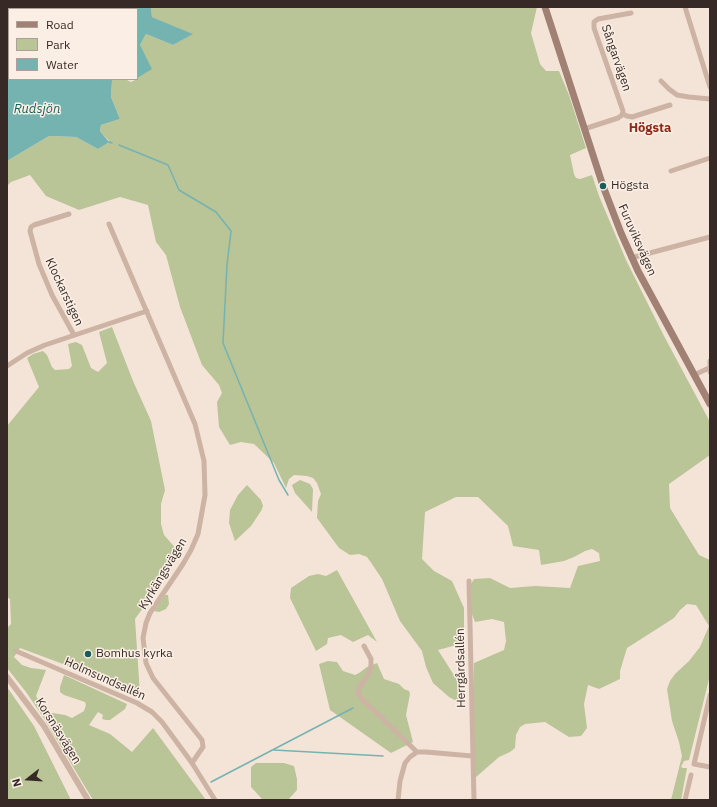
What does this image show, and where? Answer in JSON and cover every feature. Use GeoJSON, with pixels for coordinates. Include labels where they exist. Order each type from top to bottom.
{"type":"FeatureCollection","features":[{"type":"Feature","properties":{"kind":"main road","name":"Furuviksvägen"},"geometry":{"type":"LineString","coordinates":[[545,7],[605,193],[631,258],[710,404]]}},
{"type":"Feature","properties":{"kind":"street"},"geometry":{"type":"LineString","coordinates":[[685,7],[708,73],[710,87]]}},
{"type":"Feature","properties":{"kind":"street","name":"Sångarvägen"},"geometry":{"type":"LineString","coordinates":[[623,114],[623,107],[594,28],[594,24],[598,19],[631,13]]}},
{"type":"Feature","properties":{"kind":"street"},"geometry":{"type":"LineString","coordinates":[[662,81],[669,89],[677,94],[693,98],[710,99]]}},
{"type":"Feature","properties":{"kind":"street"},"geometry":{"type":"LineString","coordinates":[[584,129],[618,118],[623,114],[632,116],[670,105]]}},
{"type":"Feature","properties":{"kind":"street"},"geometry":{"type":"LineString","coordinates":[[671,171],[710,158]]}},
{"type":"Feature","properties":{"kind":"street","name":"Klockarstigen"},"geometry":{"type":"LineString","coordinates":[[69,214],[34,225],[30,231],[39,264],[49,288],[74,335]]}},
{"type":"Feature","properties":{"kind":"street","name":"Kyrkängsvägen"},"geometry":{"type":"LineString","coordinates":[[109,224],[195,424],[204,461],[205,495],[198,534],[183,564],[150,613],[143,638],[146,663],[153,678],[202,740],[203,748],[192,763]]}},
{"type":"Feature","properties":{"kind":"street"},"geometry":{"type":"LineString","coordinates":[[631,258],[710,237]]}},
{"type":"Feature","properties":{"kind":"street"},"geometry":{"type":"LineString","coordinates":[[7,366],[34,349],[147,311]]}},
{"type":"Feature","properties":{"kind":"street"},"geometry":{"type":"LineString","coordinates":[[694,375],[710,370],[710,361]]}},
{"type":"Feature","properties":{"kind":"street","name":"Herrgårdsallén"},"geometry":{"type":"LineString","coordinates":[[469,581],[474,800]]}},
{"type":"Feature","properties":{"kind":"street"},"geometry":{"type":"LineString","coordinates":[[364,646],[370,659],[371,666],[369,673],[358,690],[360,697],[417,752]]}},
{"type":"Feature","properties":{"kind":"street","name":"Holmsundsallén"},"geometry":{"type":"LineString","coordinates":[[16,651],[146,708],[157,716],[192,763],[215,800]]}},
{"type":"Feature","properties":{"kind":"street","name":"Korsnäsvägen"},"geometry":{"type":"LineString","coordinates":[[7,677],[44,726],[88,800]]}},
{"type":"Feature","properties":{"kind":"street"},"geometry":{"type":"LineString","coordinates":[[710,695],[694,764],[710,767]]}},
{"type":"Feature","properties":{"kind":"street"},"geometry":{"type":"LineString","coordinates":[[398,800],[400,781],[405,763],[417,752],[472,756]]}},
{"type":"Feature","properties":{"kind":"street"},"geometry":{"type":"LineString","coordinates":[[685,800],[691,775]]}},
{"type":"Feature","properties":{"kind":"green space"},"geometry":{"type":"Polygon","coordinates":[[[151,7],[537,7],[531,33],[540,64],[546,71],[559,71],[569,95],[586,148],[570,155],[574,174],[576,178],[580,179],[592,175],[599,196],[626,260],[664,336],[710,422],[710,455],[669,484],[670,508],[699,555],[710,560],[710,675],[689,760],[684,761],[681,767],[687,768],[681,800],[671,800],[682,756],[672,721],[667,689],[675,674],[689,661],[700,647],[709,626],[696,605],[687,604],[674,618],[627,648],[620,671],[620,679],[599,689],[588,685],[584,704],[587,728],[581,736],[569,737],[545,722],[525,724],[520,727],[516,735],[515,748],[499,757],[475,778],[473,702],[474,663],[504,650],[506,641],[504,622],[492,619],[475,622],[472,614],[471,584],[474,579],[490,578],[510,588],[535,586],[570,588],[578,566],[600,561],[599,553],[592,549],[564,561],[541,565],[539,550],[513,546],[508,526],[478,497],[456,497],[425,512],[422,559],[434,571],[452,581],[464,608],[464,643],[438,650],[457,680],[463,693],[464,703],[460,703],[449,697],[433,683],[426,667],[422,651],[400,621],[382,579],[367,557],[359,554],[350,555],[339,548],[317,518],[318,501],[321,494],[317,483],[313,478],[294,475],[289,479],[286,488],[274,463],[254,444],[241,442],[230,445],[219,427],[217,402],[222,393],[219,385],[202,365],[180,307],[166,255],[156,242],[148,205],[120,197],[79,210],[46,196],[30,175],[11,182],[7,186],[7,161],[49,136],[76,137],[98,149],[109,141],[100,131],[101,125],[120,119],[111,97],[112,81],[127,80],[131,82],[138,80],[140,45],[146,34],[173,45],[192,34],[152,17],[151,7]]]}},
{"type":"Feature","properties":{"kind":"green space"},"geometry":{"type":"Polygon","coordinates":[[[112,327],[133,381],[151,421],[165,490],[161,504],[161,524],[164,535],[179,552],[153,594],[135,619],[140,694],[134,697],[79,670],[20,648],[14,657],[22,665],[46,670],[36,696],[46,712],[65,715],[72,718],[84,711],[86,705],[85,702],[64,695],[60,692],[64,675],[127,704],[125,709],[110,720],[102,719],[103,715],[98,712],[89,725],[110,734],[132,752],[153,728],[206,800],[93,800],[45,720],[7,668],[7,628],[11,624],[10,599],[7,597],[7,426],[39,387],[27,358],[33,354],[43,351],[47,355],[52,367],[55,370],[69,369],[72,366],[68,344],[76,342],[82,345],[91,368],[98,372],[107,363],[99,332],[112,327]]]}},
{"type":"Feature","properties":{"kind":"green space"},"geometry":{"type":"Polygon","coordinates":[[[300,480],[310,484],[313,489],[312,512],[295,493],[293,488],[292,485],[300,480]]]}},
{"type":"Feature","properties":{"kind":"green space"},"geometry":{"type":"Polygon","coordinates":[[[247,485],[261,500],[263,506],[251,526],[235,541],[229,523],[230,510],[238,495],[247,485]]]}},
{"type":"Feature","properties":{"kind":"green space"},"geometry":{"type":"Polygon","coordinates":[[[337,570],[377,642],[368,635],[353,642],[341,635],[328,638],[327,644],[316,651],[290,598],[291,588],[309,576],[318,574],[326,576],[337,570]]]}},
{"type":"Feature","properties":{"kind":"green space"},"geometry":{"type":"Polygon","coordinates":[[[165,595],[168,595],[169,604],[166,609],[159,612],[154,611],[165,595]]]}},
{"type":"Feature","properties":{"kind":"green space"},"geometry":{"type":"Polygon","coordinates":[[[328,661],[337,662],[343,671],[355,675],[367,667],[377,663],[384,679],[399,684],[404,689],[409,691],[410,694],[406,715],[413,742],[391,753],[330,710],[319,664],[328,661]]]}},
{"type":"Feature","properties":{"kind":"green space"},"geometry":{"type":"Polygon","coordinates":[[[7,687],[34,726],[71,800],[7,800],[7,687]]]}},
{"type":"Feature","properties":{"kind":"green space"},"geometry":{"type":"Polygon","coordinates":[[[256,763],[284,763],[294,766],[297,779],[297,790],[288,800],[262,799],[251,787],[251,767],[256,763]]]}},
{"type":"Feature","properties":{"kind":"water","name":"Rudsjön"},"geometry":{"type":"Polygon","coordinates":[[[7,7],[151,7],[152,17],[193,34],[173,45],[146,34],[140,45],[152,69],[138,77],[138,8],[8,8],[8,80],[113,80],[111,97],[120,119],[101,125],[100,131],[109,142],[98,149],[76,137],[49,136],[7,161],[7,7]]]}},
{"type":"Feature","properties":{"kind":"waterway"},"geometry":{"type":"LineString","coordinates":[[119,145],[168,165],[179,190],[216,212],[231,231],[227,265],[223,343],[279,480],[288,495]]}},
{"type":"Feature","properties":{"kind":"waterway"},"geometry":{"type":"LineString","coordinates":[[211,782],[353,708]]}},
{"type":"Feature","properties":{"kind":"waterway"},"geometry":{"type":"LineString","coordinates":[[274,750],[383,756]]}},
{"type":"Feature","properties":{"kind":"place","name":"Högsta"},"geometry":{"type":"Point","coordinates":[603,186]}},
{"type":"Feature","properties":{"kind":"place","name":"Bomhus kyrka"},"geometry":{"type":"Point","coordinates":[88,654]}},
{"type":"Feature","properties":{"kind":"district","name":"Högsta"},"geometry":{"type":"Point","coordinates":[650,128]}}]}
